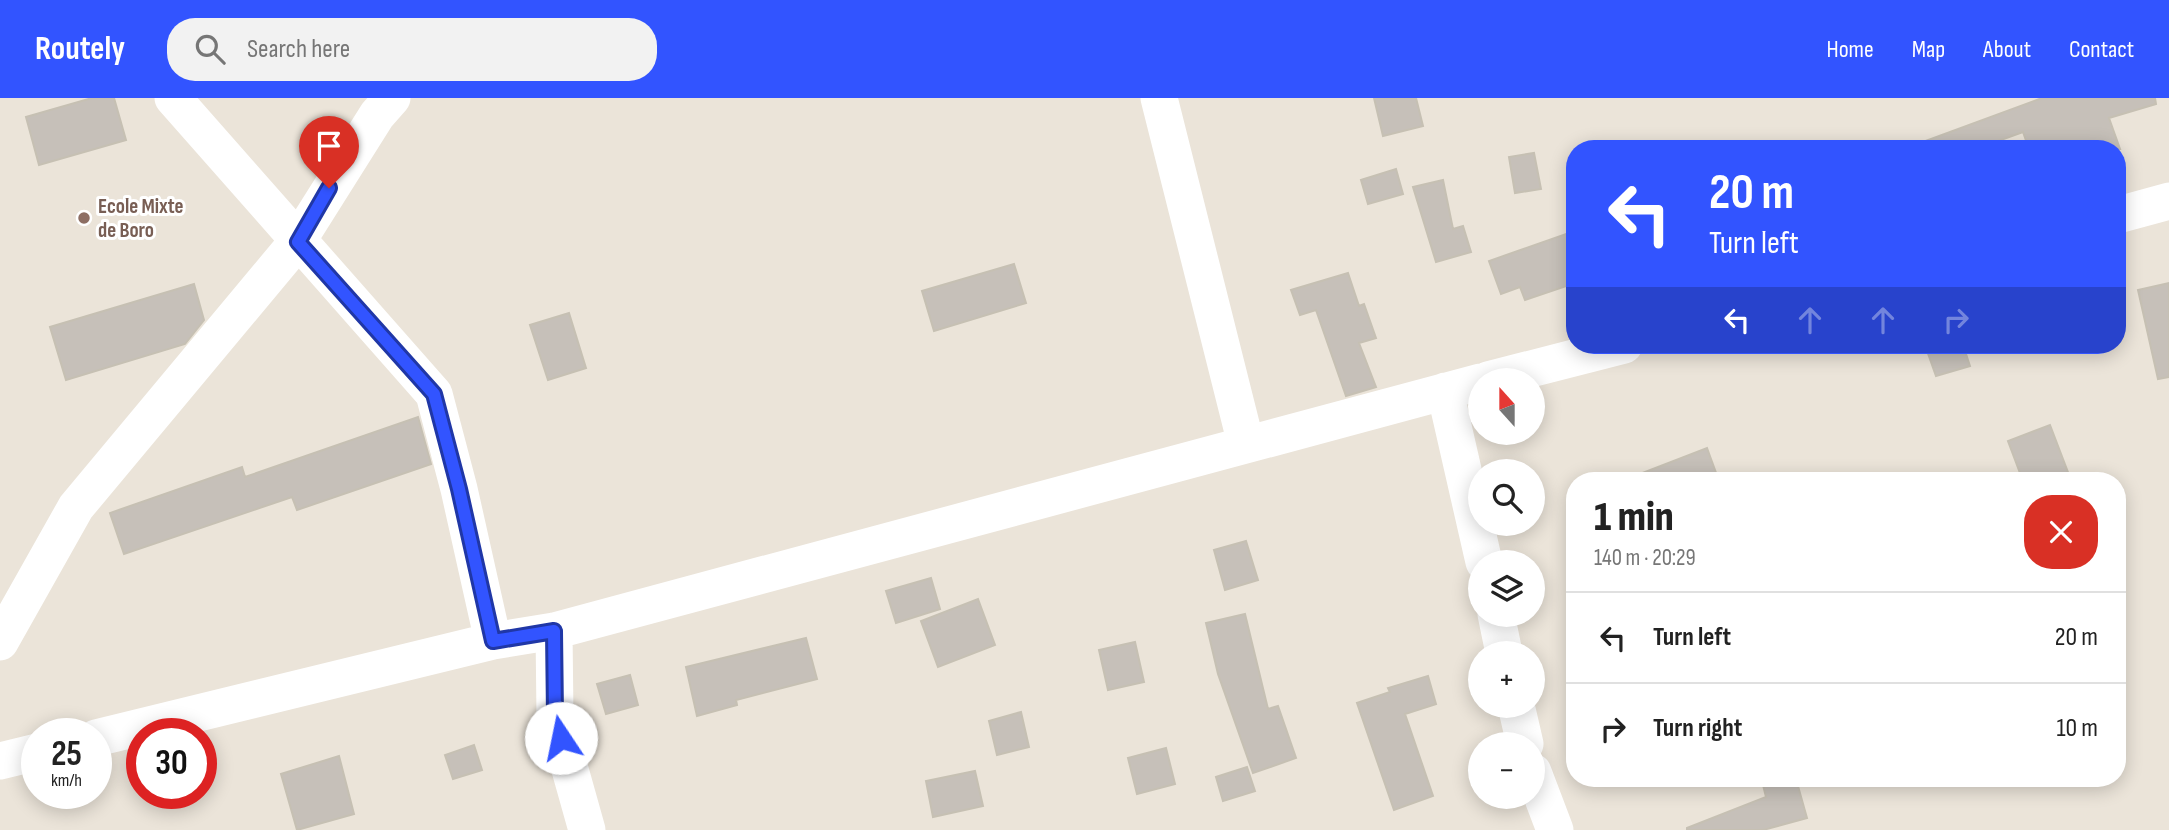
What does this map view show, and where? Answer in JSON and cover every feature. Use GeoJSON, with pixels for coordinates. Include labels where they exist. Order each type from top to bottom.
{"type":"FeatureCollection","features":[{"type":"Feature","properties":{"kind":"street"},"geometry":{"type":"LineString","coordinates":[[173,98],[434,394],[459,489],[493,641]]}},
{"type":"Feature","properties":{"kind":"street"},"geometry":{"type":"LineString","coordinates":[[0,642],[76,508],[298,242],[377,115],[392,98]]}},
{"type":"Feature","properties":{"kind":"street"},"geometry":{"type":"LineString","coordinates":[[1159,98],[1245,443]]}},
{"type":"Feature","properties":{"kind":"street"},"geometry":{"type":"LineString","coordinates":[[2126,213],[2169,201]]}},
{"type":"Feature","properties":{"kind":"street"},"geometry":{"type":"LineString","coordinates":[[1535,368],[1589,354]]}},
{"type":"Feature","properties":{"kind":"street"},"geometry":{"type":"LineString","coordinates":[[112,734],[493,641],[554,631],[1468,385]]}},
{"type":"Feature","properties":{"kind":"street"},"geometry":{"type":"LineString","coordinates":[[1445,391],[1481,550]]}},
{"type":"Feature","properties":{"kind":"street"},"geometry":{"type":"LineString","coordinates":[[554,631],[555,716],[587,830]]}},
{"type":"Feature","properties":{"kind":"street"},"geometry":{"type":"LineString","coordinates":[[0,761],[21,756]]}},
{"type":"Feature","properties":{"kind":"street"},"geometry":{"type":"LineString","coordinates":[[1545,804],[1555,830]]}},
{"type":"Feature","properties":{"kind":"building"},"geometry":{"type":"Polygon","coordinates":[[[92,98],[114,98],[126,140],[39,165],[26,117],[92,98]]]}},
{"type":"Feature","properties":{"kind":"building"},"geometry":{"type":"Polygon","coordinates":[[[1374,98],[1416,98],[1423,126],[1383,136],[1374,98]]]}},
{"type":"Feature","properties":{"kind":"building"},"geometry":{"type":"Polygon","coordinates":[[[2042,98],[2155,98],[2156,104],[2109,118],[2117,140],[2026,140],[2023,132],[2001,140],[1928,140],[2042,98]]]}},
{"type":"Feature","properties":{"kind":"building"},"geometry":{"type":"Polygon","coordinates":[[[1534,153],[1541,189],[1515,193],[1509,157],[1534,153]]]}},
{"type":"Feature","properties":{"kind":"building"},"geometry":{"type":"Polygon","coordinates":[[[1396,169],[1403,194],[1368,204],[1361,180],[1396,169]]]}},
{"type":"Feature","properties":{"kind":"building"},"geometry":{"type":"Polygon","coordinates":[[[1443,180],[1453,229],[1463,226],[1471,252],[1436,262],[1413,187],[1443,180]]]}},
{"type":"Feature","properties":{"kind":"building"},"geometry":{"type":"Polygon","coordinates":[[[1566,234],[1566,286],[1525,300],[1520,287],[1501,294],[1489,261],[1566,234]]]}},
{"type":"Feature","properties":{"kind":"building"},"geometry":{"type":"Polygon","coordinates":[[[1014,264],[1026,303],[934,331],[922,291],[1014,264]]]}},
{"type":"Feature","properties":{"kind":"building"},"geometry":{"type":"Polygon","coordinates":[[[1348,273],[1359,306],[1364,304],[1376,338],[1359,343],[1376,387],[1346,396],[1316,310],[1300,315],[1291,290],[1348,273]]]}},
{"type":"Feature","properties":{"kind":"building"},"geometry":{"type":"Polygon","coordinates":[[[2169,283],[2169,377],[2158,379],[2138,290],[2169,283]]]}},
{"type":"Feature","properties":{"kind":"building"},"geometry":{"type":"Polygon","coordinates":[[[194,284],[204,320],[185,344],[66,380],[50,327],[194,284]]]}},
{"type":"Feature","properties":{"kind":"building"},"geometry":{"type":"Polygon","coordinates":[[[569,313],[586,368],[548,380],[530,325],[569,313]]]}},
{"type":"Feature","properties":{"kind":"building"},"geometry":{"type":"Polygon","coordinates":[[[1928,354],[1966,354],[1970,366],[1936,376],[1928,354]]]}},
{"type":"Feature","properties":{"kind":"building"},"geometry":{"type":"Polygon","coordinates":[[[418,417],[431,464],[297,510],[292,497],[124,554],[110,513],[242,467],[245,477],[418,417]]]}},
{"type":"Feature","properties":{"kind":"building"},"geometry":{"type":"Polygon","coordinates":[[[2050,425],[2068,472],[2020,472],[2008,441],[2050,425]]]}},
{"type":"Feature","properties":{"kind":"building"},"geometry":{"type":"Polygon","coordinates":[[[1707,448],[1716,472],[1645,472],[1707,448]]]}},
{"type":"Feature","properties":{"kind":"building"},"geometry":{"type":"Polygon","coordinates":[[[1246,541],[1258,580],[1225,590],[1214,550],[1246,541]]]}},
{"type":"Feature","properties":{"kind":"building"},"geometry":{"type":"Polygon","coordinates":[[[931,578],[940,609],[896,623],[886,591],[931,578]]]}},
{"type":"Feature","properties":{"kind":"building"},"geometry":{"type":"Polygon","coordinates":[[[978,599],[995,645],[938,667],[921,621],[978,599]]]}},
{"type":"Feature","properties":{"kind":"building"},"geometry":{"type":"Polygon","coordinates":[[[1245,614],[1268,709],[1278,706],[1296,758],[1253,773],[1218,674],[1206,623],[1245,614]]]}},
{"type":"Feature","properties":{"kind":"building"},"geometry":{"type":"Polygon","coordinates":[[[806,638],[817,679],[736,700],[737,705],[697,716],[686,667],[806,638]]]}},
{"type":"Feature","properties":{"kind":"building"},"geometry":{"type":"Polygon","coordinates":[[[1135,642],[1144,682],[1108,690],[1099,650],[1135,642]]]}},
{"type":"Feature","properties":{"kind":"building"},"geometry":{"type":"Polygon","coordinates":[[[630,675],[638,705],[606,714],[597,684],[630,675]]]}},
{"type":"Feature","properties":{"kind":"building"},"geometry":{"type":"Polygon","coordinates":[[[1428,676],[1436,704],[1405,714],[1433,796],[1394,810],[1357,703],[1390,692],[1388,688],[1428,676]]]}},
{"type":"Feature","properties":{"kind":"building"},"geometry":{"type":"Polygon","coordinates":[[[1021,712],[1029,747],[997,755],[989,721],[1021,712]]]}},
{"type":"Feature","properties":{"kind":"building"},"geometry":{"type":"Polygon","coordinates":[[[474,745],[482,770],[453,779],[445,755],[474,745]]]}},
{"type":"Feature","properties":{"kind":"building"},"geometry":{"type":"Polygon","coordinates":[[[1166,748],[1175,784],[1137,794],[1128,758],[1166,748]]]}},
{"type":"Feature","properties":{"kind":"building"},"geometry":{"type":"Polygon","coordinates":[[[339,756],[354,814],[297,830],[281,774],[339,756]]]}},
{"type":"Feature","properties":{"kind":"building"},"geometry":{"type":"Polygon","coordinates":[[[1247,767],[1255,791],[1223,801],[1216,777],[1247,767]]]}},
{"type":"Feature","properties":{"kind":"building"},"geometry":{"type":"Polygon","coordinates":[[[975,771],[983,806],[933,817],[926,781],[975,771]]]}},
{"type":"Feature","properties":{"kind":"building"},"geometry":{"type":"Polygon","coordinates":[[[1764,787],[1798,787],[1807,818],[1763,830],[1687,830],[1687,828],[1766,797],[1764,787]]]}},
{"type":"Feature","properties":{"kind":"place","name":"Ecole Mixte de Boro"},"geometry":{"type":"Point","coordinates":[84,218]}},
{"type":"Feature","properties":{"kind":"route"},"geometry":{"type":"LineString","coordinates":[[329,188],[298,242],[434,394],[459,489],[493,641],[554,631],[555,716],[561,738]]}}]}
